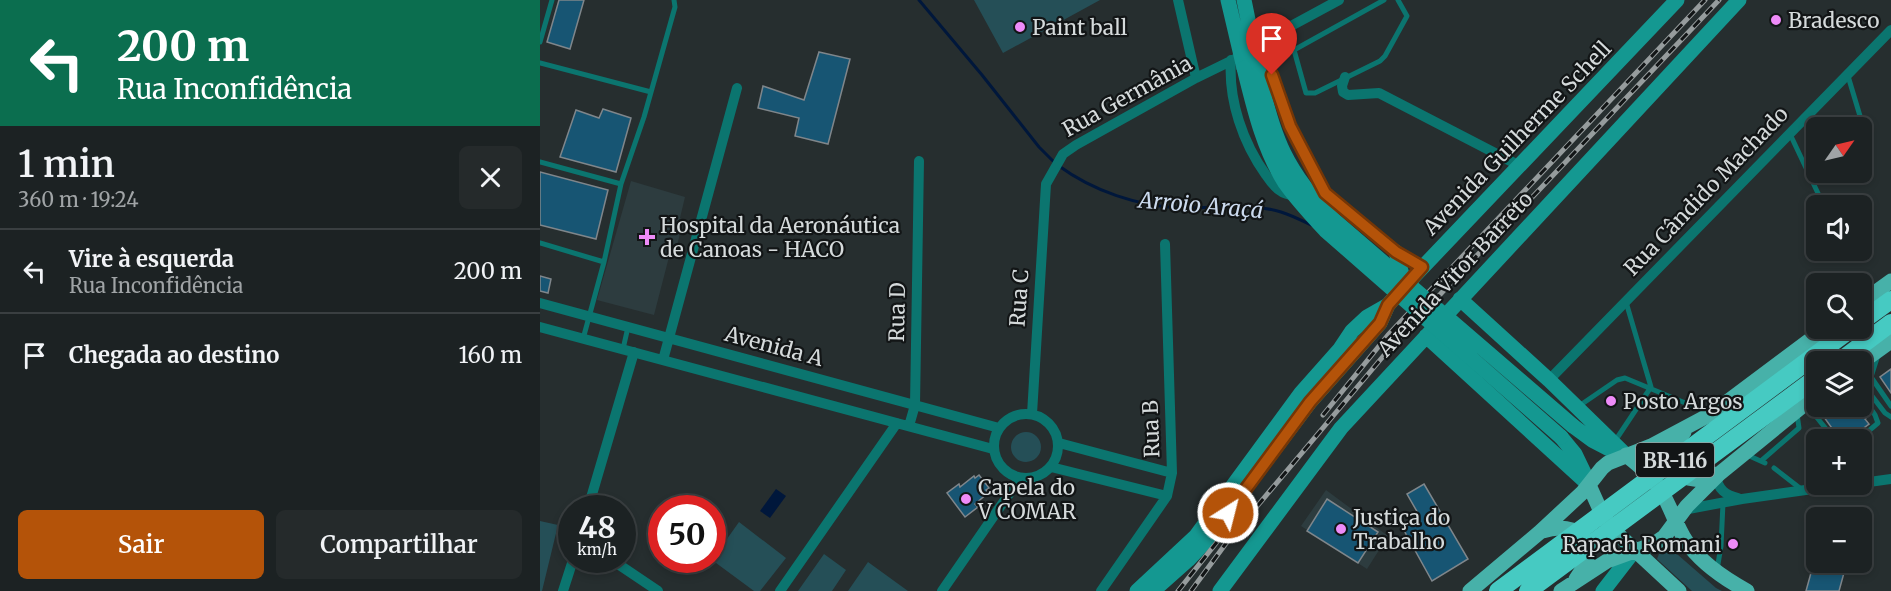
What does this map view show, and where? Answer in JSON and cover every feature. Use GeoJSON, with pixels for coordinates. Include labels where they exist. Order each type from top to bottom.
{"type":"FeatureCollection","features":[{"type":"Feature","properties":{"kind":"highway"},"geometry":{"type":"LineString","coordinates":[[1872,314],[1891,300]]}},
{"type":"Feature","properties":{"kind":"highway"},"geometry":{"type":"LineString","coordinates":[[1854,351],[1891,323]]}},
{"type":"Feature","properties":{"kind":"highway","name":"BR-116"},"geometry":{"type":"LineString","coordinates":[[1497,591],[1837,339]]}},
{"type":"Feature","properties":{"kind":"highway","name":"BR-116"},"geometry":{"type":"LineString","coordinates":[[1528,591],[1806,385]]}},
{"type":"Feature","properties":{"kind":"main road"},"geometry":{"type":"LineString","coordinates":[[1228,0],[1261,134],[1286,183],[1303,206],[1334,237],[1561,437],[1575,454],[1610,527],[1679,591]]}},
{"type":"Feature","properties":{"kind":"main road"},"geometry":{"type":"LineString","coordinates":[[1244,0],[1254,46],[1244,64]]}},
{"type":"Feature","properties":{"kind":"main road","name":"Avenida Vitor Barreto"},"geometry":{"type":"LineString","coordinates":[[1220,591],[1341,428],[1739,0]]}},
{"type":"Feature","properties":{"kind":"main road","name":"Avenida Guilherme Schell"},"geometry":{"type":"LineString","coordinates":[[1153,591],[1205,542],[1310,402],[1345,352],[1359,324],[1388,305],[1675,1]]}},
{"type":"Feature","properties":{"kind":"main road"},"geometry":{"type":"LineString","coordinates":[[1244,64],[1294,174],[1312,199],[1573,426],[1608,449],[1626,455]]}},
{"type":"Feature","properties":{"kind":"main road"},"geometry":{"type":"LineString","coordinates":[[1396,252],[1405,286]]}},
{"type":"Feature","properties":{"kind":"main road"},"geometry":{"type":"LineString","coordinates":[[1872,295],[1891,281]]}},
{"type":"Feature","properties":{"kind":"main road"},"geometry":{"type":"LineString","coordinates":[[1460,300],[1549,380],[1652,478],[1680,516],[1692,548],[1717,572],[1747,591]]}},
{"type":"Feature","properties":{"kind":"main road"},"geometry":{"type":"LineString","coordinates":[[1426,336],[1589,485]]}},
{"type":"Feature","properties":{"kind":"main road"},"geometry":{"type":"LineString","coordinates":[[1470,591],[1540,532],[1589,485],[1602,468],[1613,460],[1651,447],[1711,414],[1811,339]]}},
{"type":"Feature","properties":{"kind":"main road"},"geometry":{"type":"LineString","coordinates":[[1872,355],[1886,345]]}},
{"type":"Feature","properties":{"kind":"main road","name":"Avenida Guilherme Schell"},"geometry":{"type":"LineString","coordinates":[[1137,591],[1196,536],[1300,393],[1345,352]]}},
{"type":"Feature","properties":{"kind":"main road"},"geometry":{"type":"LineString","coordinates":[[1561,591],[1576,579],[1607,561],[1659,541],[1718,475],[1806,403]]}},
{"type":"Feature","properties":{"kind":"main road"},"geometry":{"type":"LineString","coordinates":[[1688,427],[1672,451],[1673,461],[1678,471],[1687,478],[1697,480],[1718,475]]}},
{"type":"Feature","properties":{"kind":"main road"},"geometry":{"type":"LineString","coordinates":[[1540,532],[1563,527],[1575,530],[1580,535],[1586,544],[1588,554],[1576,579]]}},
{"type":"Feature","properties":{"kind":"main road"},"geometry":{"type":"LineString","coordinates":[[1603,591],[1634,551]]}},
{"type":"Feature","properties":{"kind":"street"},"geometry":{"type":"LineString","coordinates":[[1178,0],[1196,78]]}},
{"type":"Feature","properties":{"kind":"street"},"geometry":{"type":"LineString","coordinates":[[1339,0],[1254,46],[1269,64],[1290,126],[1325,193],[1396,252],[1422,267]]}},
{"type":"Feature","properties":{"kind":"street","name":"Rua Cândido Machado"},"geometry":{"type":"LineString","coordinates":[[1549,380],[1891,30]]}},
{"type":"Feature","properties":{"kind":"street"},"geometry":{"type":"LineString","coordinates":[[1244,64],[1231,82],[1234,101],[1249,148],[1260,167],[1273,185],[1283,193],[1298,197],[1325,193]]}},
{"type":"Feature","properties":{"kind":"street","name":"Rua Germânia"},"geometry":{"type":"LineString","coordinates":[[1048,181],[1063,154],[1196,78],[1244,64]]}},
{"type":"Feature","properties":{"kind":"street"},"geometry":{"type":"LineString","coordinates":[[1345,77],[1342,86],[1343,92],[1348,95],[1379,93],[1520,166]]}},
{"type":"Feature","properties":{"kind":"street"},"geometry":{"type":"LineString","coordinates":[[663,360],[737,88]]}},
{"type":"Feature","properties":{"kind":"street","name":"Rua D"},"geometry":{"type":"LineString","coordinates":[[909,426],[915,405],[919,161]]}},
{"type":"Feature","properties":{"kind":"street","name":"Rua C"},"geometry":{"type":"LineString","coordinates":[[1032,414],[1048,181]]}},
{"type":"Feature","properties":{"kind":"street","name":"Rua B"},"geometry":{"type":"LineString","coordinates":[[1101,591],[1167,496],[1172,473],[1165,244]]}},
{"type":"Feature","properties":{"kind":"street","name":"Avenida A"},"geometry":{"type":"LineString","coordinates":[[540,303],[999,428]]}},
{"type":"Feature","properties":{"kind":"street","name":"Avenida A"},"geometry":{"type":"LineString","coordinates":[[540,327],[993,448]]}},
{"type":"Feature","properties":{"kind":"street"},"geometry":{"type":"LineString","coordinates":[[591,495],[629,351]]}},
{"type":"Feature","properties":{"kind":"street"},"geometry":{"type":"LineString","coordinates":[[1032,414],[1048,422],[1059,443],[1051,466],[1037,477],[1020,478],[1001,468],[993,448],[994,438],[999,428],[1013,416],[1032,414]]}},
{"type":"Feature","properties":{"kind":"street"},"geometry":{"type":"LineString","coordinates":[[780,591],[897,423]]}},
{"type":"Feature","properties":{"kind":"street"},"geometry":{"type":"LineString","coordinates":[[1059,443],[1172,473]]}},
{"type":"Feature","properties":{"kind":"street"},"geometry":{"type":"LineString","coordinates":[[1051,466],[1167,496]]}},
{"type":"Feature","properties":{"kind":"street"},"geometry":{"type":"LineString","coordinates":[[1718,475],[1722,491],[1729,496],[1742,499]]}},
{"type":"Feature","properties":{"kind":"street"},"geometry":{"type":"LineString","coordinates":[[942,591],[1020,478]]}},
{"type":"Feature","properties":{"kind":"street"},"geometry":{"type":"LineString","coordinates":[[1872,482],[1891,479]]}},
{"type":"Feature","properties":{"kind":"street"},"geometry":{"type":"LineString","coordinates":[[1680,516],[1742,499],[1806,491]]}},
{"type":"Feature","properties":{"kind":"street"},"geometry":{"type":"LineString","coordinates":[[563,591],[569,573]]}},
{"type":"Feature","properties":{"kind":"street"},"geometry":{"type":"LineString","coordinates":[[631,573],[658,591]]}},
{"type":"Feature","properties":{"kind":"lane"},"geometry":{"type":"LineString","coordinates":[[540,42],[552,0]]}},
{"type":"Feature","properties":{"kind":"lane"},"geometry":{"type":"LineString","coordinates":[[583,339],[604,262],[621,184],[651,92],[675,7],[674,0]]}},
{"type":"Feature","properties":{"kind":"lane"},"geometry":{"type":"LineString","coordinates":[[1384,0],[1294,50],[1306,93],[1315,93],[1380,61],[1390,51],[1407,15],[1398,0]]}},
{"type":"Feature","properties":{"kind":"lane"},"geometry":{"type":"LineString","coordinates":[[540,63],[651,92]]}},
{"type":"Feature","properties":{"kind":"lane"},"geometry":{"type":"LineString","coordinates":[[1848,74],[1860,117]]}},
{"type":"Feature","properties":{"kind":"lane"},"geometry":{"type":"LineString","coordinates":[[1790,134],[1819,195]]}},
{"type":"Feature","properties":{"kind":"lane"},"geometry":{"type":"LineString","coordinates":[[540,162],[621,184]]}},
{"type":"Feature","properties":{"kind":"lane"},"geometry":{"type":"LineString","coordinates":[[540,243],[604,262]]}},
{"type":"Feature","properties":{"kind":"lane"},"geometry":{"type":"LineString","coordinates":[[1614,443],[1651,387],[1626,301]]}},
{"type":"Feature","properties":{"kind":"lane"},"geometry":{"type":"LineString","coordinates":[[628,327],[629,351]]}},
{"type":"Feature","properties":{"kind":"lane"},"geometry":{"type":"LineString","coordinates":[[1872,375],[1886,345]]}},
{"type":"Feature","properties":{"kind":"lane"},"geometry":{"type":"LineString","coordinates":[[1577,408],[1617,380],[1625,378],[1711,414]]}},
{"type":"Feature","properties":{"kind":"lane"},"geometry":{"type":"LineString","coordinates":[[1872,378],[1891,406]]}},
{"type":"Feature","properties":{"kind":"lane"},"geometry":{"type":"LineString","coordinates":[[1872,396],[1891,417]]}},
{"type":"Feature","properties":{"kind":"lane"},"geometry":{"type":"LineString","coordinates":[[1744,453],[1763,462],[1800,428],[1806,403]]}},
{"type":"Feature","properties":{"kind":"lane"},"geometry":{"type":"LineString","coordinates":[[1871,429],[1878,423],[1872,411]]}},
{"type":"Feature","properties":{"kind":"lane"},"geometry":{"type":"LineString","coordinates":[[1817,417],[1826,429]]}},
{"type":"Feature","properties":{"kind":"lane"},"geometry":{"type":"LineString","coordinates":[[1774,468],[1803,491]]}},
{"type":"Feature","properties":{"kind":"lane"},"geometry":{"type":"LineString","coordinates":[[1717,572],[1723,503]]}},
{"type":"Feature","properties":{"kind":"shaded area","name":"Paint ball"},"geometry":{"type":"Polygon","coordinates":[[[974,0],[1100,0],[1003,53],[974,0]]]}},
{"type":"Feature","properties":{"kind":"shaded area","name":"Hospital da Aeronáutica de Canoas - HACO"},"geometry":{"type":"Polygon","coordinates":[[[631,181],[685,197],[680,218],[683,221],[675,254],[670,253],[654,315],[597,300],[631,181]]]}},
{"type":"Feature","properties":{"kind":"shaded area"},"geometry":{"type":"Polygon","coordinates":[[[1026,432],[1037,436],[1041,447],[1037,458],[1026,462],[1015,458],[1011,447],[1015,436],[1026,432]]]}},
{"type":"Feature","properties":{"kind":"shaded area","name":"Justiça do Trabalho"},"geometry":{"type":"Polygon","coordinates":[[[1326,490],[1388,536],[1367,569],[1301,526],[1326,490]]]}},
{"type":"Feature","properties":{"kind":"shaded area"},"geometry":{"type":"Polygon","coordinates":[[[540,521],[558,525],[542,591],[540,591],[540,521]]]}},
{"type":"Feature","properties":{"kind":"shaded area"},"geometry":{"type":"Polygon","coordinates":[[[739,522],[786,558],[760,591],[754,591],[726,570],[726,540],[739,522]]]}},
{"type":"Feature","properties":{"kind":"shaded area"},"geometry":{"type":"Polygon","coordinates":[[[1670,548],[1722,591],[1692,591],[1657,559],[1661,549],[1670,548]]]}},
{"type":"Feature","properties":{"kind":"shaded area"},"geometry":{"type":"Polygon","coordinates":[[[824,554],[846,570],[832,591],[798,591],[824,554]]]}},
{"type":"Feature","properties":{"kind":"shaded area"},"geometry":{"type":"Polygon","coordinates":[[[868,562],[908,591],[848,591],[868,562]]]}},
{"type":"Feature","properties":{"kind":"water"},"geometry":{"type":"Polygon","coordinates":[[[776,489],[786,496],[770,518],[760,511],[776,489]]]}},
{"type":"Feature","properties":{"kind":"building"},"geometry":{"type":"Polygon","coordinates":[[[559,0],[584,0],[570,49],[547,42],[559,0]]]}},
{"type":"Feature","properties":{"kind":"building"},"geometry":{"type":"Polygon","coordinates":[[[819,52],[850,59],[828,144],[795,136],[799,118],[758,108],[763,86],[804,100],[819,52]]]}},
{"type":"Feature","properties":{"kind":"building"},"geometry":{"type":"Polygon","coordinates":[[[603,109],[631,118],[616,172],[560,157],[576,110],[599,118],[603,109]]]}},
{"type":"Feature","properties":{"kind":"building"},"geometry":{"type":"Polygon","coordinates":[[[540,172],[608,190],[596,239],[540,225],[540,172]]]}},
{"type":"Feature","properties":{"kind":"building"},"geometry":{"type":"Polygon","coordinates":[[[540,276],[551,279],[548,293],[540,291],[540,276]]]}},
{"type":"Feature","properties":{"kind":"building"},"geometry":{"type":"Polygon","coordinates":[[[1891,369],[1891,393],[1880,377],[1891,369]]]}},
{"type":"Feature","properties":{"kind":"building"},"geometry":{"type":"Polygon","coordinates":[[[1824,417],[1867,417],[1865,419],[1869,424],[1862,429],[1833,429],[1824,417]]]}},
{"type":"Feature","properties":{"kind":"building","name":"Capela do V COMAR"},"geometry":{"type":"Polygon","coordinates":[[[979,475],[989,488],[986,490],[988,493],[975,504],[978,507],[965,517],[947,493],[959,484],[960,487],[974,476],[975,478],[979,475]]]}},
{"type":"Feature","properties":{"kind":"building"},"geometry":{"type":"Polygon","coordinates":[[[1424,484],[1468,559],[1432,581],[1401,525],[1419,515],[1407,494],[1424,484]]]}},
{"type":"Feature","properties":{"kind":"building","name":"Justiça do Trabalho"},"geometry":{"type":"Polygon","coordinates":[[[1327,499],[1378,532],[1358,563],[1307,531],[1327,499]]]}},
{"type":"Feature","properties":{"kind":"building"},"geometry":{"type":"Polygon","coordinates":[[[1811,573],[1844,573],[1839,591],[1806,591],[1811,573]]]}},
{"type":"Feature","properties":{"kind":"waterway","name":"Arroio Araçá"},"geometry":{"type":"LineString","coordinates":[[919,0],[1039,147],[1054,162]]}},
{"type":"Feature","properties":{"kind":"waterway","name":"Arroio Araçá"},"geometry":{"type":"LineString","coordinates":[[1059,166],[1101,190],[1148,204],[1180,208],[1256,207],[1288,215],[1311,225]]}},
{"type":"Feature","properties":{"kind":"railway"},"geometry":{"type":"LineString","coordinates":[[1323,415],[1388,335],[1705,0]]}},
{"type":"Feature","properties":{"kind":"railway"},"geometry":{"type":"LineString","coordinates":[[1191,591],[1227,542],[1396,341],[1719,0]]}},
{"type":"Feature","properties":{"kind":"railway"},"geometry":{"type":"LineString","coordinates":[[1178,591],[1217,542]]}},
{"type":"Feature","properties":{"kind":"place","name":"Bradesco"},"geometry":{"type":"Point","coordinates":[1776,20]}},
{"type":"Feature","properties":{"kind":"place","name":"Paint ball"},"geometry":{"type":"Point","coordinates":[1020,27]}},
{"type":"Feature","properties":{"kind":"place","name":"Hospital da Aeronáutica de Canoas - HACO"},"geometry":{"type":"Point","coordinates":[647,237]}},
{"type":"Feature","properties":{"kind":"place","name":"Posto Argos"},"geometry":{"type":"Point","coordinates":[1611,401]}},
{"type":"Feature","properties":{"kind":"place","name":"Capela do V COMAR"},"geometry":{"type":"Point","coordinates":[966,499]}},
{"type":"Feature","properties":{"kind":"place","name":"Justiça do Trabalho"},"geometry":{"type":"Point","coordinates":[1341,529]}},
{"type":"Feature","properties":{"kind":"place","name":"Rapach Romani"},"geometry":{"type":"Point","coordinates":[1733,544]}},
{"type":"Feature","properties":{"kind":"route"},"geometry":{"type":"LineString","coordinates":[[1228,513],[1310,402],[1349,355],[1380,323],[1388,305],[1422,267],[1396,252],[1325,193],[1300,149],[1272,75]]}}]}
